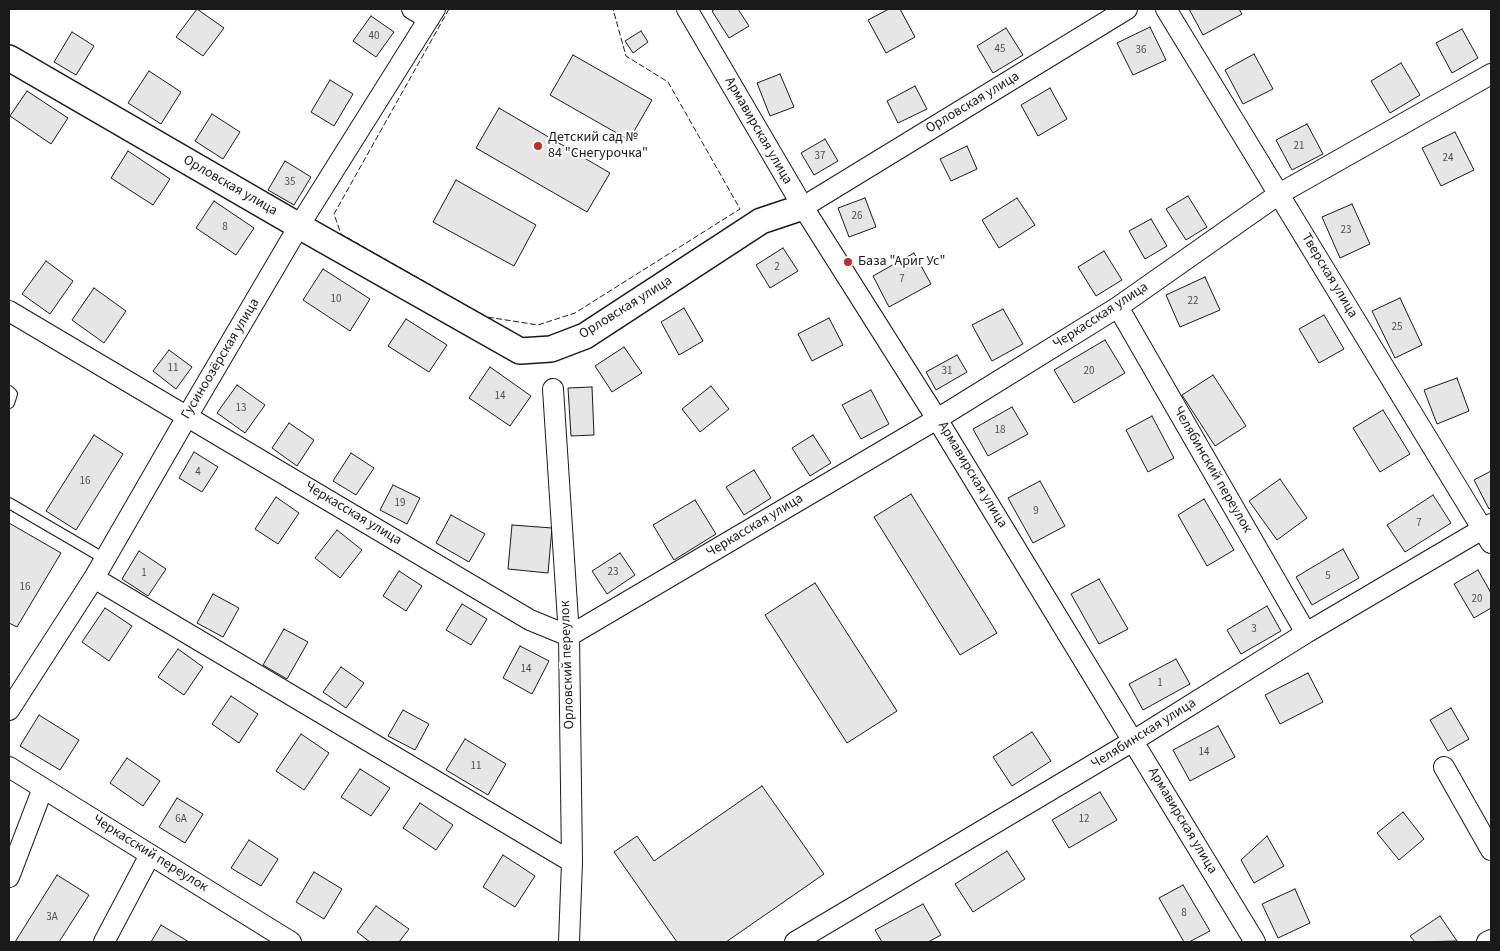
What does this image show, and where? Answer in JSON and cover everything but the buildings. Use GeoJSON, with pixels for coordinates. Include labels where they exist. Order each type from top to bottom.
{"type":"FeatureCollection","features":[{"type":"Feature","properties":{"kind":"street"},"geometry":{"type":"LineString","coordinates":[[412,9],[432,14]]}},
{"type":"Feature","properties":{"kind":"street","name":"Армавирская улица"},"geometry":{"type":"LineString","coordinates":[[687,9],[803,208],[937,418],[1254,942]]}},
{"type":"Feature","properties":{"kind":"street","name":"Орловская улица"},"geometry":{"type":"LineString","coordinates":[[9,58],[520,351],[550,349],[585,336],[761,221],[803,208],[1127,9]]}},
{"type":"Feature","properties":{"kind":"street","name":"Тверская улица"},"geometry":{"type":"LineString","coordinates":[[1166,9],[1488,532]]}},
{"type":"Feature","properties":{"kind":"street","name":"Гусиноозёрская улица"},"geometry":{"type":"LineString","coordinates":[[9,710],[94,578],[299,226],[432,14]]}},
{"type":"Feature","properties":{"kind":"street","name":"Черкасская улица"},"geometry":{"type":"LineString","coordinates":[[9,311],[530,620],[569,636],[937,418],[1118,307],[1279,194],[1491,74]]}},
{"type":"Feature","properties":{"kind":"street","name":"Челябинский переулок"},"geometry":{"type":"LineString","coordinates":[[1118,307],[1306,633]]}},
{"type":"Feature","properties":{"kind":"street","name":"Орловский переулок"},"geometry":{"type":"LineString","coordinates":[[553,389],[569,636],[572,862],[569,942]]}},
{"type":"Feature","properties":{"kind":"street","name":"Челябинская улица"},"geometry":{"type":"LineString","coordinates":[[795,942],[1133,741],[1306,633],[1488,532]]}},
{"type":"Feature","properties":{"kind":"street"},"geometry":{"type":"LineString","coordinates":[[94,578],[572,862]]}},
{"type":"Feature","properties":{"kind":"street","name":"Черкасский переулок"},"geometry":{"type":"LineString","coordinates":[[9,767],[150,855],[267,936],[291,942]]}},
{"type":"Feature","properties":{"kind":"street"},"geometry":{"type":"LineString","coordinates":[[1444,767],[1491,850]]}},
{"type":"Feature","properties":{"kind":"street"},"geometry":{"type":"LineString","coordinates":[[9,877],[42,788]]}},
{"type":"Feature","properties":{"kind":"street"},"geometry":{"type":"LineString","coordinates":[[104,942],[150,855]]}},
{"type":"Feature","properties":{"kind":"street"},"geometry":{"type":"LineString","coordinates":[[1487,942],[1491,940]]}},
{"type":"Feature","properties":{"kind":"lane"},"geometry":{"type":"LineString","coordinates":[[9,391],[12,394],[9,403]]}},
{"type":"Feature","properties":{"kind":"lane"},"geometry":{"type":"LineString","coordinates":[[9,503],[105,559]]}},
{"type":"Feature","properties":{"kind":"fence"},"geometry":{"type":"LineString","coordinates":[[449,9],[334,214],[341,234],[487,317],[538,325],[575,313],[740,209],[668,82],[626,56],[613,9]]}},
{"type":"Feature","properties":{"kind":"place","name":"Детский сад № 84 \"Снегурочка\""},"geometry":{"type":"Point","coordinates":[538,146]}},
{"type":"Feature","properties":{"kind":"place","name":"База \"Ариг Ус\""},"geometry":{"type":"Point","coordinates":[848,262]}}]}
